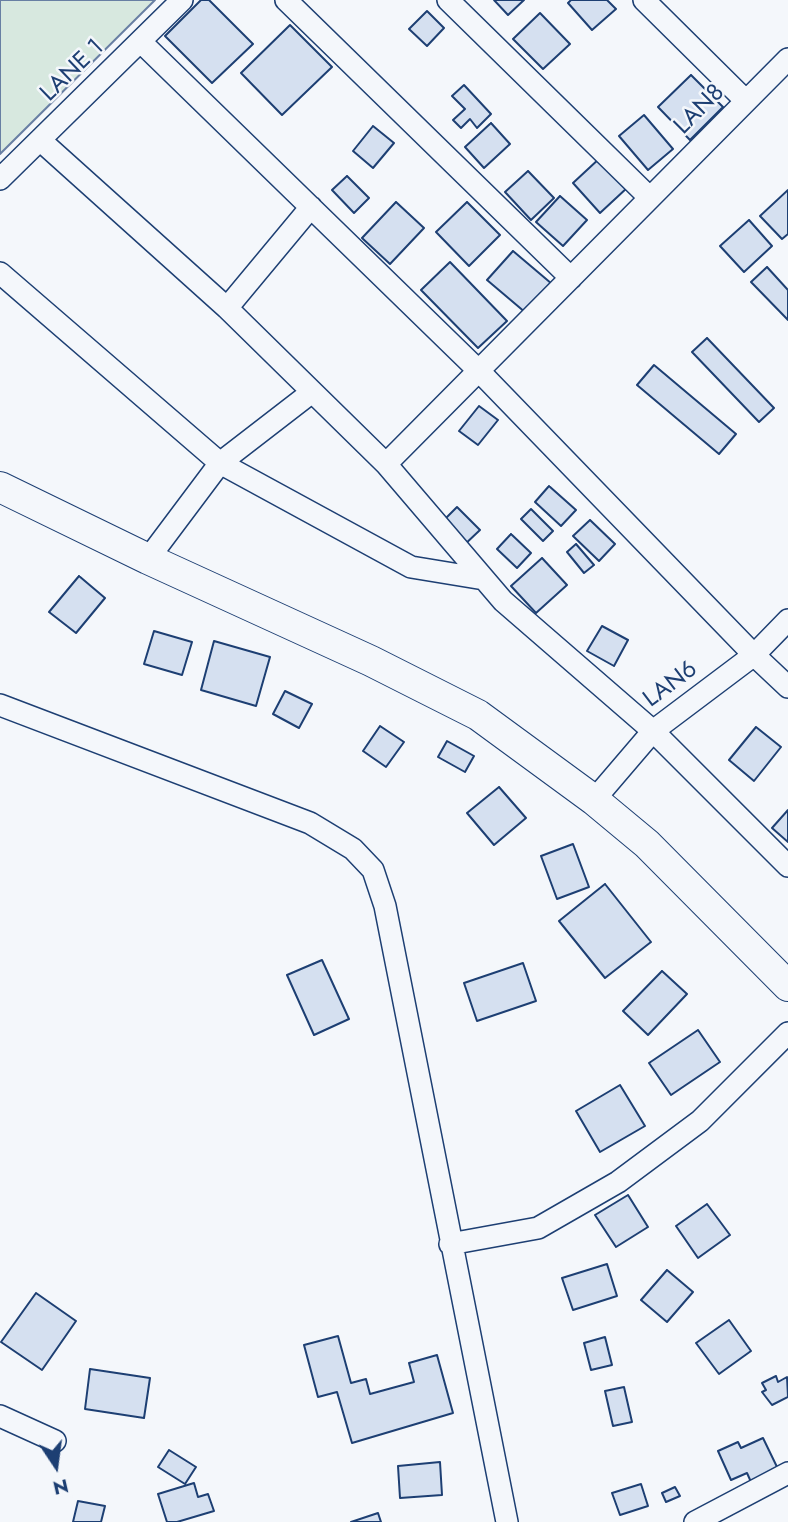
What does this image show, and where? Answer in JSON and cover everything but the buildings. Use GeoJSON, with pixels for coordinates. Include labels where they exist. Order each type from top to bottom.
{"type":"FeatureCollection","features":[{"type":"Feature","properties":{"kind":"main road"},"geometry":{"type":"LineString","coordinates":[[0,487],[148,559],[371,661],[478,715],[594,800],[647,845],[787,984]]}},
{"type":"Feature","properties":{"kind":"street","name":"LANE 1"},"geometry":{"type":"LineString","coordinates":[[0,179],[182,0]]}},
{"type":"Feature","properties":{"kind":"street"},"geometry":{"type":"LineString","coordinates":[[286,0],[571,278]]}},
{"type":"Feature","properties":{"kind":"street"},"geometry":{"type":"LineString","coordinates":[[448,0],[650,198]]}},
{"type":"Feature","properties":{"kind":"street"},"geometry":{"type":"LineString","coordinates":[[644,0],[746,101]]}},
{"type":"Feature","properties":{"kind":"street"},"geometry":{"type":"LineString","coordinates":[[141,42],[479,370],[788,687]]}},
{"type":"Feature","properties":{"kind":"street","name":"LAN8"},"geometry":{"type":"LineString","coordinates":[[386,464],[788,59]]}},
{"type":"Feature","properties":{"kind":"street"},"geometry":{"type":"LineString","coordinates":[[40,140],[227,308],[386,464],[503,601],[653,731],[788,866]]}},
{"type":"Feature","properties":{"kind":"street"},"geometry":{"type":"LineString","coordinates":[[227,308],[311,207]]}},
{"type":"Feature","properties":{"kind":"street"},"geometry":{"type":"LineString","coordinates":[[0,273],[220,463],[411,567],[484,579]]}},
{"type":"Feature","properties":{"kind":"street"},"geometry":{"type":"LineString","coordinates":[[148,559],[220,463],[312,392]]}},
{"type":"Feature","properties":{"kind":"street","name":"LAN6"},"geometry":{"type":"LineString","coordinates":[[594,800],[653,731],[754,655],[788,620]]}},
{"type":"Feature","properties":{"kind":"street"},"geometry":{"type":"LineString","coordinates":[[0,705],[310,823],[353,849],[373,870],[385,906],[507,1522]]}},
{"type":"Feature","properties":{"kind":"street"},"geometry":{"type":"LineString","coordinates":[[450,1244],[538,1228],[618,1182],[700,1121],[788,1033]]}},
{"type":"Feature","properties":{"kind":"street"},"geometry":{"type":"LineString","coordinates":[[0,1416],[55,1441]]}},
{"type":"Feature","properties":{"kind":"street"},"geometry":{"type":"LineString","coordinates":[[695,1522],[788,1473]]}},
{"type":"Feature","properties":{"kind":"shaded area"},"geometry":{"type":"Polygon","coordinates":[[[0,0],[155,0],[0,154],[0,0]]]}}]}
